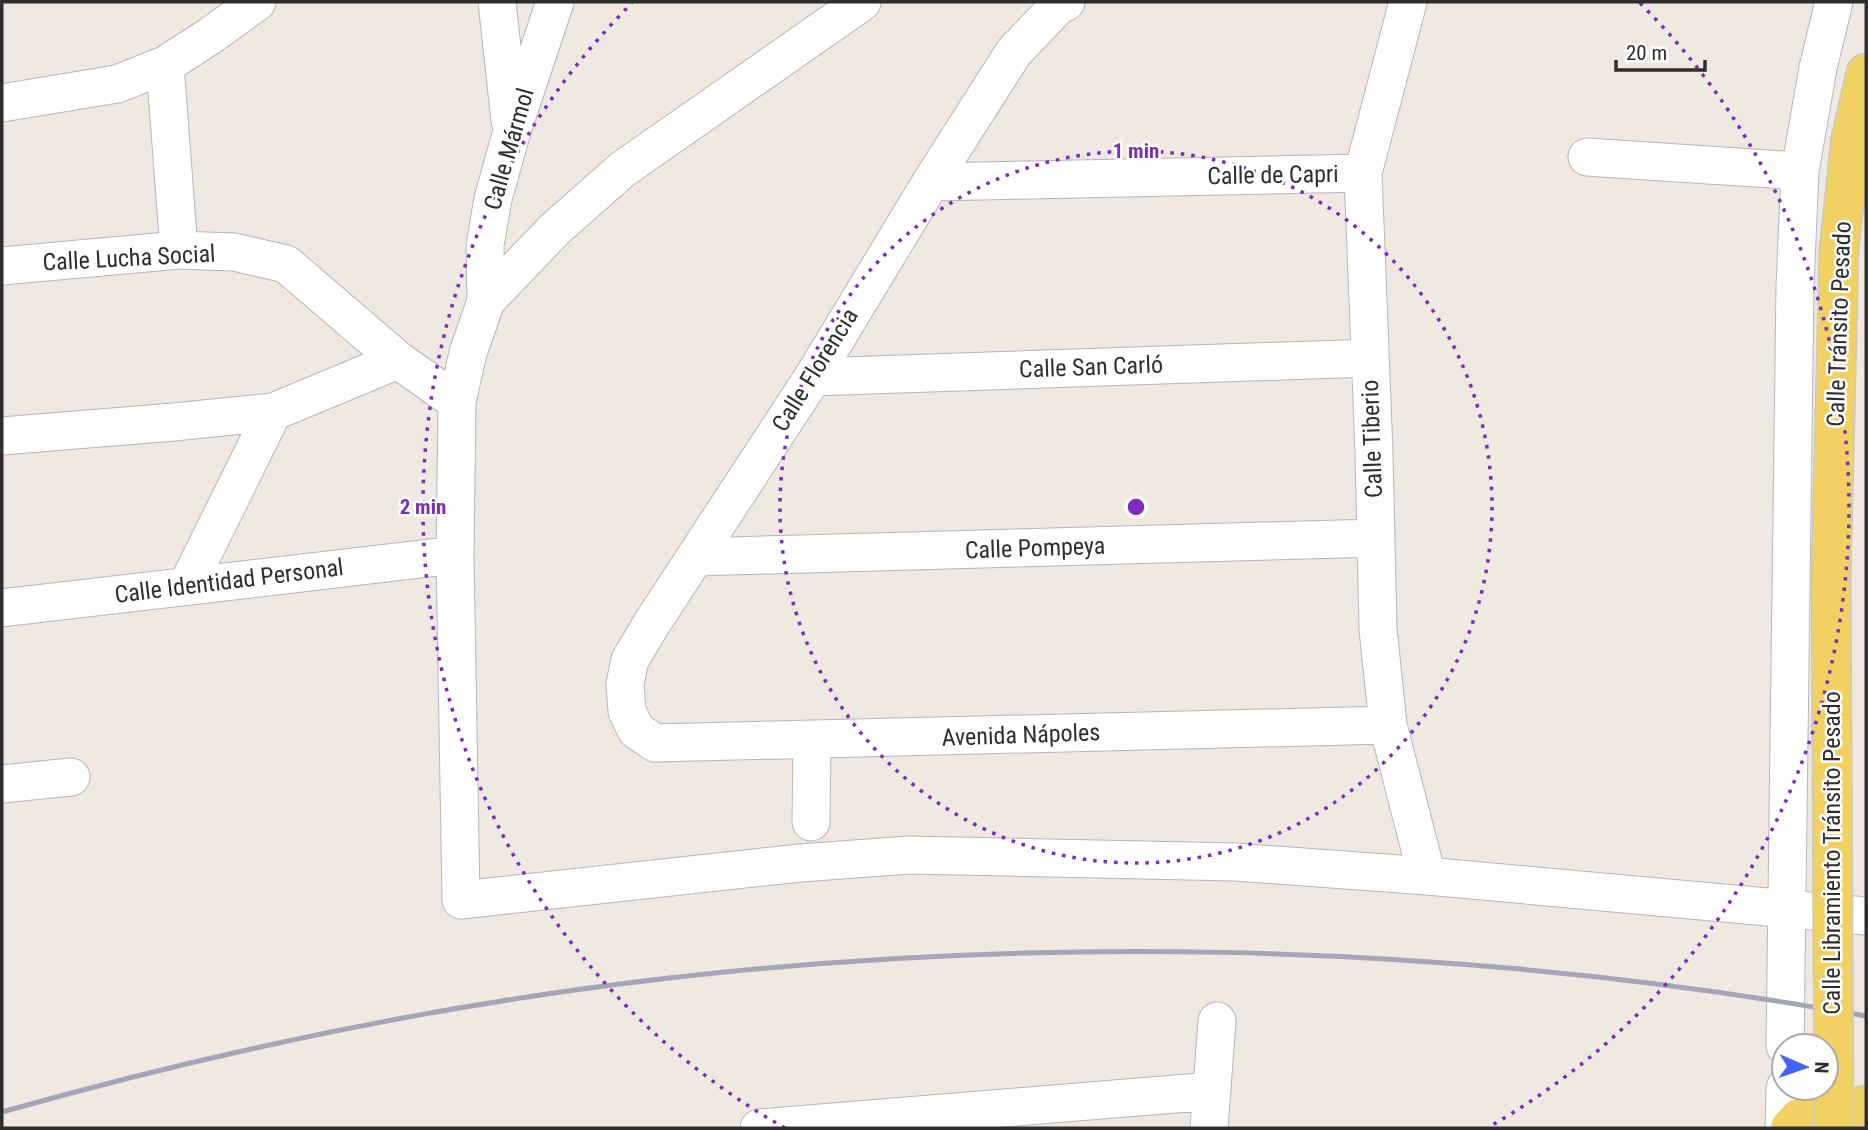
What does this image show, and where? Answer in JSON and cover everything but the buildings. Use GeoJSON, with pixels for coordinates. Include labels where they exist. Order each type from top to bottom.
{"type":"FeatureCollection","features":[{"type":"Feature","properties":{"kind":"main road","name":"Calle Tránsito Pesado"},"geometry":{"type":"LineString","coordinates":[[1831,577],[1839,250],[1851,138],[1866,73]]}},
{"type":"Feature","properties":{"kind":"main road","name":"Calle Libramiento Tránsito Pesado"},"geometry":{"type":"LineString","coordinates":[[1831,577],[1834,1128]]}},
{"type":"Feature","properties":{"kind":"main road"},"geometry":{"type":"LineString","coordinates":[[1790,1128],[1799,1118],[1866,1105]]}},
{"type":"Feature","properties":{"kind":"street"},"geometry":{"type":"LineString","coordinates":[[2,103],[117,84],[165,65],[257,2]]}},
{"type":"Feature","properties":{"kind":"street"},"geometry":{"type":"LineString","coordinates":[[497,2],[512,131]]}},
{"type":"Feature","properties":{"kind":"street","name":"Calle Mármol"},"geometry":{"type":"LineString","coordinates":[[486,300],[485,245],[493,199],[512,131],[555,2]]}},
{"type":"Feature","properties":{"kind":"street"},"geometry":{"type":"LineString","coordinates":[[862,2],[623,169],[555,229],[486,300],[468,353],[457,402],[456,555],[461,900],[800,863],[909,855],[1235,862],[1427,876],[1866,916]]}},
{"type":"Feature","properties":{"kind":"street","name":"Calle Tiberio"},"geometry":{"type":"LineString","coordinates":[[1408,2],[1363,173],[1378,629],[1388,725],[1427,876]]}},
{"type":"Feature","properties":{"kind":"street"},"geometry":{"type":"LineString","coordinates":[[1785,1032],[1795,286],[1800,171],[1818,68],[1834,2]]}},
{"type":"Feature","properties":{"kind":"street","name":"Calle Florencia"},"geometry":{"type":"LineString","coordinates":[[655,743],[636,730],[627,711],[625,684],[631,660],[813,376],[1014,52],[1062,3]]}},
{"type":"Feature","properties":{"kind":"street"},"geometry":{"type":"LineString","coordinates":[[165,65],[179,250]]}},
{"type":"Feature","properties":{"kind":"street"},"geometry":{"type":"LineString","coordinates":[[1587,157],[1800,171]]}},
{"type":"Feature","properties":{"kind":"street","name":"Calle de Capri"},"geometry":{"type":"LineString","coordinates":[[931,182],[1363,173]]}},
{"type":"Feature","properties":{"kind":"street","name":"Calle Lucha Social"},"geometry":{"type":"LineString","coordinates":[[2,266],[179,250],[234,252],[286,264],[398,360],[457,402]]}},
{"type":"Feature","properties":{"kind":"street","name":"Calle San Carló"},"geometry":{"type":"LineString","coordinates":[[813,376],[1370,358]]}},
{"type":"Feature","properties":{"kind":"street"},"geometry":{"type":"LineString","coordinates":[[2,436],[273,412],[398,360]]}},
{"type":"Feature","properties":{"kind":"street"},"geometry":{"type":"LineString","coordinates":[[187,586],[273,412]]}},
{"type":"Feature","properties":{"kind":"street","name":"Calle Pompeya"},"geometry":{"type":"LineString","coordinates":[[695,557],[1375,538]]}},
{"type":"Feature","properties":{"kind":"street","name":"Calle Identidad Personal"},"geometry":{"type":"LineString","coordinates":[[2,608],[456,555]]}},
{"type":"Feature","properties":{"kind":"street","name":"Avenida Nápoles"},"geometry":{"type":"LineString","coordinates":[[655,743],[1388,725]]}},
{"type":"Feature","properties":{"kind":"street"},"geometry":{"type":"LineString","coordinates":[[811,822],[812,741]]}},
{"type":"Feature","properties":{"kind":"street"},"geometry":{"type":"LineString","coordinates":[[2,783],[71,777]]}},
{"type":"Feature","properties":{"kind":"street"},"geometry":{"type":"LineString","coordinates":[[1209,1128],[1217,1021]]}},
{"type":"Feature","properties":{"kind":"street"},"geometry":{"type":"LineString","coordinates":[[760,1128],[1033,1117],[1212,1091]]}},
{"type":"Feature","properties":{"kind":"street"},"geometry":{"type":"LineString","coordinates":[[1784,1128],[1785,1102]]}},
{"type":"Feature","properties":{"kind":"railway"},"geometry":{"type":"LineString","coordinates":[[2,1112],[215,1057],[430,1013],[575,990],[735,971],[897,958],[1059,952],[1222,952],[1384,959],[1546,972],[1707,991],[1866,1016]]}}]}
